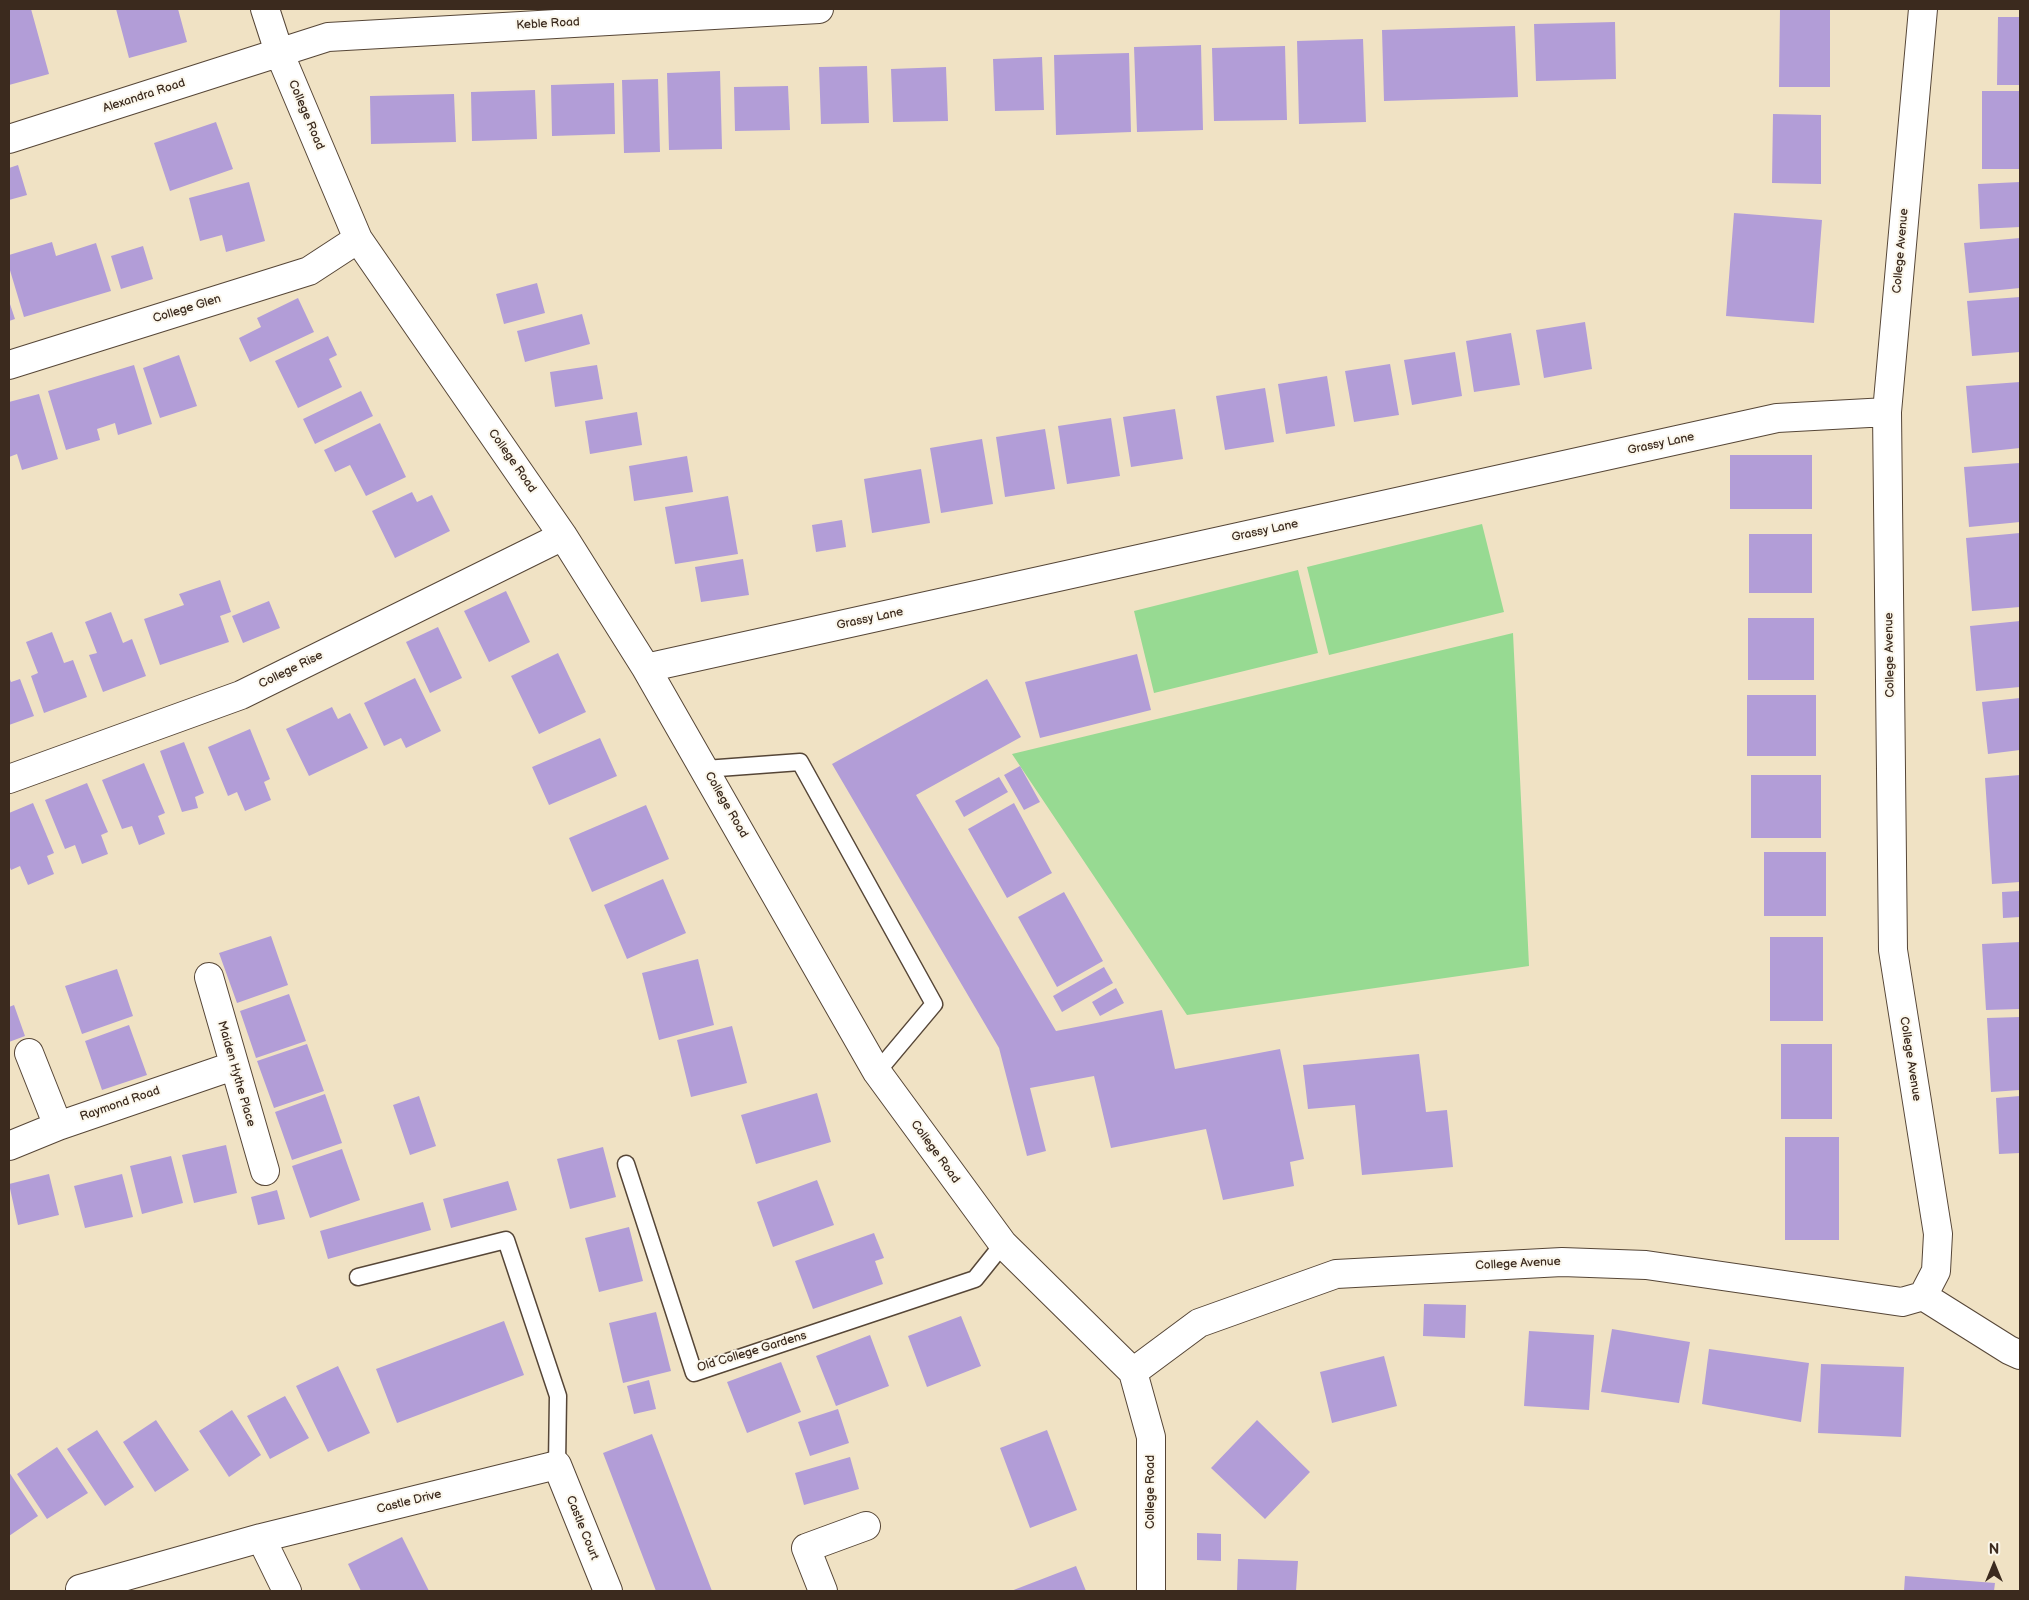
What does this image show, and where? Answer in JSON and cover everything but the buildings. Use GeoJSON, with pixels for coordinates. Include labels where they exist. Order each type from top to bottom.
{"type":"FeatureCollection","features":[{"type":"Feature","properties":{"kind":"street","name":"College Road"},"geometry":{"type":"LineString","coordinates":[[265,9],[279,52],[358,239],[563,536],[646,668],[877,1072],[1003,1244],[1133,1372],[1151,1437],[1151,1591]]}},
{"type":"Feature","properties":{"kind":"street","name":"Keble Road"},"geometry":{"type":"LineString","coordinates":[[279,52],[328,37],[819,9]]}},
{"type":"Feature","properties":{"kind":"street","name":"College Avenue"},"geometry":{"type":"LineString","coordinates":[[1133,1372],[1200,1324],[1336,1274],[1562,1262],[1646,1265],[1902,1302],[1923,1296],[1936,1271],[1938,1234],[1893,950],[1887,412],[1922,9]]}},
{"type":"Feature","properties":{"kind":"street","name":"Alexandra Road"},"geometry":{"type":"LineString","coordinates":[[9,139],[279,52]]}},
{"type":"Feature","properties":{"kind":"street","name":"College Glen"},"geometry":{"type":"LineString","coordinates":[[9,365],[309,271],[358,239]]}},
{"type":"Feature","properties":{"kind":"street","name":"Grassy Lane"},"geometry":{"type":"LineString","coordinates":[[646,668],[1777,418],[1887,412]]}},
{"type":"Feature","properties":{"kind":"street","name":"College Rise"},"geometry":{"type":"LineString","coordinates":[[9,779],[241,694],[563,536]]}},
{"type":"Feature","properties":{"kind":"street","name":"Maiden Hythe Place"},"geometry":{"type":"LineString","coordinates":[[209,977],[233,1066],[265,1171]]}},
{"type":"Feature","properties":{"kind":"street"},"geometry":{"type":"LineString","coordinates":[[29,1053],[58,1126]]}},
{"type":"Feature","properties":{"kind":"street","name":"Raymond Road"},"geometry":{"type":"LineString","coordinates":[[9,1146],[58,1126],[233,1066]]}},
{"type":"Feature","properties":{"kind":"street"},"geometry":{"type":"LineString","coordinates":[[1923,1296],[2020,1355]]}},
{"type":"Feature","properties":{"kind":"street","name":"Castle Drive"},"geometry":{"type":"LineString","coordinates":[[80,1589],[262,1538],[557,1466]]}},
{"type":"Feature","properties":{"kind":"street","name":"Castle Court"},"geometry":{"type":"LineString","coordinates":[[557,1466],[608,1591]]}},
{"type":"Feature","properties":{"kind":"street"},"geometry":{"type":"LineString","coordinates":[[823,1591],[806,1548],[866,1526]]}},
{"type":"Feature","properties":{"kind":"street"},"geometry":{"type":"LineString","coordinates":[[262,1538],[287,1591]]}},
{"type":"Feature","properties":{"kind":"lane"},"geometry":{"type":"LineString","coordinates":[[705,769],[800,762],[934,1004],[877,1072]]}},
{"type":"Feature","properties":{"kind":"lane","name":"Old College Gardens"},"geometry":{"type":"LineString","coordinates":[[626,1164],[694,1373],[975,1279],[1003,1244]]}},
{"type":"Feature","properties":{"kind":"lane"},"geometry":{"type":"LineString","coordinates":[[358,1276],[506,1240],[558,1396],[557,1466]]}},
{"type":"Feature","properties":{"kind":"green space"},"geometry":{"type":"Polygon","coordinates":[[[1482,524],[1504,612],[1329,655],[1307,567],[1482,524]]]}},
{"type":"Feature","properties":{"kind":"green space"},"geometry":{"type":"Polygon","coordinates":[[[1298,570],[1318,653],[1154,693],[1134,611],[1298,570]]]}},
{"type":"Feature","properties":{"kind":"green space"},"geometry":{"type":"Polygon","coordinates":[[[1513,633],[1529,966],[1187,1015],[1012,754],[1513,633]]]}}]}
